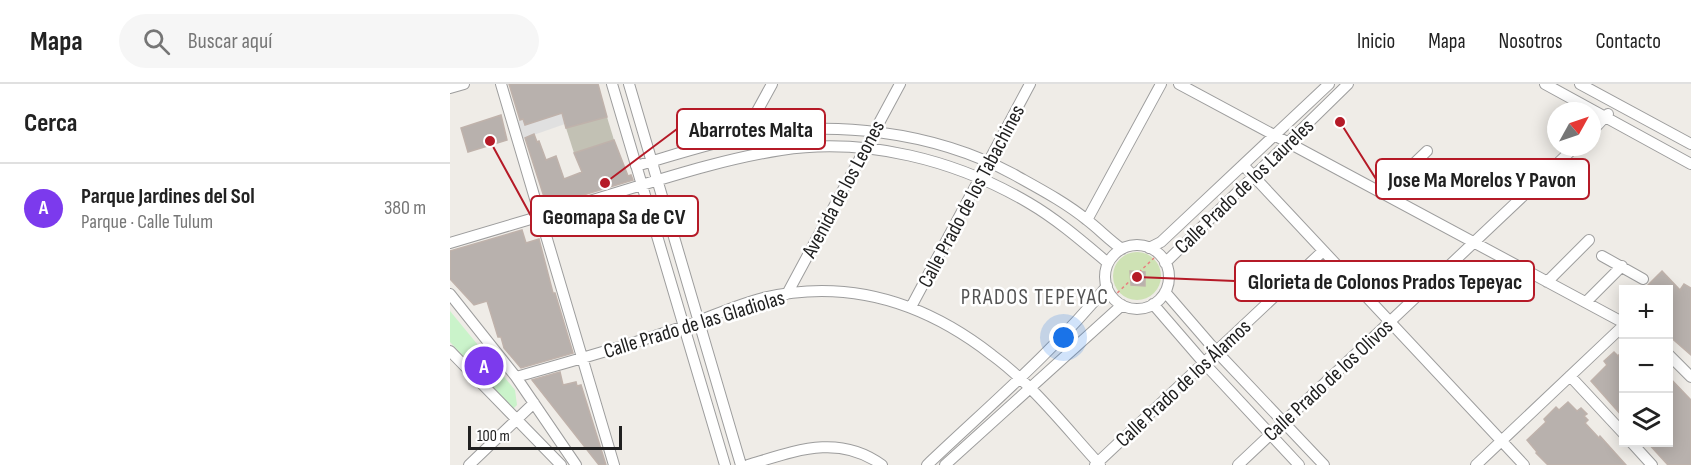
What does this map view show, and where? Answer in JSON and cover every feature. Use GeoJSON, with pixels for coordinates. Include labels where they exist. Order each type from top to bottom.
{"type":"FeatureCollection","features":[{"type":"Feature","properties":{"kind":"street"},"geometry":{"type":"LineString","coordinates":[[450,88],[464,84]]}},
{"type":"Feature","properties":{"kind":"street"},"geometry":{"type":"LineString","coordinates":[[501,84],[614,465]]}},
{"type":"Feature","properties":{"kind":"street"},"geometry":{"type":"LineString","coordinates":[[612,84],[725,465]]}},
{"type":"Feature","properties":{"kind":"street"},"geometry":{"type":"LineString","coordinates":[[629,84],[741,465]]}},
{"type":"Feature","properties":{"kind":"street"},"geometry":{"type":"LineString","coordinates":[[633,97],[640,84]]}},
{"type":"Feature","properties":{"kind":"street"},"geometry":{"type":"LineString","coordinates":[[743,137],[772,84]]}},
{"type":"Feature","properties":{"kind":"street","name":"Avenida de los Leones"},"geometry":{"type":"LineString","coordinates":[[787,294],[900,84]]}},
{"type":"Feature","properties":{"kind":"street","name":"Calle Prado de los Tabachines"},"geometry":{"type":"LineString","coordinates":[[911,307],[1030,84]]}},
{"type":"Feature","properties":{"kind":"street"},"geometry":{"type":"LineString","coordinates":[[1087,220],[1161,84]]}},
{"type":"Feature","properties":{"kind":"street"},"geometry":{"type":"LineString","coordinates":[[1179,84],[1619,322]]}},
{"type":"Feature","properties":{"kind":"street","name":"Calle Prado de los Laureles"},"geometry":{"type":"LineString","coordinates":[[1158,255],[1161,242],[1329,84]]}},
{"type":"Feature","properties":{"kind":"street","name":"Calle Prado de los Laureles"},"geometry":{"type":"LineString","coordinates":[[1158,255],[1254,176],[1348,84]]}},
{"type":"Feature","properties":{"kind":"street"},"geometry":{"type":"LineString","coordinates":[[1545,84],[1691,164]]}},
{"type":"Feature","properties":{"kind":"street"},"geometry":{"type":"LineString","coordinates":[[1580,84],[1691,144]]}},
{"type":"Feature","properties":{"kind":"street"},"geometry":{"type":"LineString","coordinates":[[1601,122],[1614,103]]}},
{"type":"Feature","properties":{"kind":"street"},"geometry":{"type":"LineString","coordinates":[[636,166],[743,137],[817,129],[873,132],[922,141],[987,162],[1046,193],[1087,220],[1122,249]]}},
{"type":"Feature","properties":{"kind":"street"},"geometry":{"type":"LineString","coordinates":[[450,243],[732,159],[783,150],[819,147],[865,148],[916,158],[979,177],[1022,199],[1055,220],[1108,263]]}},
{"type":"Feature","properties":{"kind":"street"},"geometry":{"type":"LineString","coordinates":[[1383,193],[1427,151]]}},
{"type":"Feature","properties":{"kind":"street","name":"Calle Prado de los Olivos"},"geometry":{"type":"LineString","coordinates":[[1238,465],[1565,156]]}},
{"type":"Feature","properties":{"kind":"street"},"geometry":{"type":"LineString","coordinates":[[1244,166],[1524,465]]}},
{"type":"Feature","properties":{"kind":"street"},"geometry":{"type":"LineString","coordinates":[[1547,282],[1589,240]]}},
{"type":"Feature","properties":{"kind":"street"},"geometry":{"type":"LineString","coordinates":[[1136,245],[1158,255],[1168,281],[1165,292],[1153,304],[1138,308],[1122,304],[1113,297],[1107,286],[1105,275],[1108,263],[1122,249],[1136,245]]}},
{"type":"Feature","properties":{"kind":"street","name":"Calle Prado de los Álamos"},"geometry":{"type":"LineString","coordinates":[[1098,464],[1323,251]]}},
{"type":"Feature","properties":{"kind":"street"},"geometry":{"type":"LineString","coordinates":[[1602,256],[1643,279]]}},
{"type":"Feature","properties":{"kind":"street"},"geometry":{"type":"LineString","coordinates":[[1586,302],[1622,266]]}},
{"type":"Feature","properties":{"kind":"street"},"geometry":{"type":"LineString","coordinates":[[927,465],[1020,378],[1089,309],[1107,286]]}},
{"type":"Feature","properties":{"kind":"street","name":"Calle Prado de las Gladiolas"},"geometry":{"type":"LineString","coordinates":[[516,377],[683,327],[761,299],[814,291],[844,292],[891,299],[962,333],[994,356],[1020,378],[1098,464]]}},
{"type":"Feature","properties":{"kind":"street"},"geometry":{"type":"LineString","coordinates":[[1165,292],[1216,351],[1324,465]]}},
{"type":"Feature","properties":{"kind":"street"},"geometry":{"type":"LineString","coordinates":[[450,294],[516,377],[576,465]]}},
{"type":"Feature","properties":{"kind":"street"},"geometry":{"type":"LineString","coordinates":[[945,465],[1028,387],[1122,304]]}},
{"type":"Feature","properties":{"kind":"street"},"geometry":{"type":"LineString","coordinates":[[1153,304],[1204,363],[1299,465]]}},
{"type":"Feature","properties":{"kind":"street"},"geometry":{"type":"LineString","coordinates":[[1476,465],[1619,328]]}},
{"type":"Feature","properties":{"kind":"street"},"geometry":{"type":"LineString","coordinates":[[450,351],[561,465]]}},
{"type":"Feature","properties":{"kind":"street"},"geometry":{"type":"LineString","coordinates":[[1673,359],[1691,377]]}},
{"type":"Feature","properties":{"kind":"street"},"geometry":{"type":"LineString","coordinates":[[1570,376],[1619,430]]}},
{"type":"Feature","properties":{"kind":"street"},"geometry":{"type":"LineString","coordinates":[[469,465],[534,404]]}},
{"type":"Feature","properties":{"kind":"street"},"geometry":{"type":"LineString","coordinates":[[748,465],[805,448],[828,447],[851,449],[871,457],[882,465]]}},
{"type":"Feature","properties":{"kind":"street"},"geometry":{"type":"LineString","coordinates":[[1636,447],[1652,465]]}},
{"type":"Feature","properties":{"kind":"path"},"geometry":{"type":"LineString","coordinates":[[1113,297],[1158,255]]}},
{"type":"Feature","properties":{"kind":"shaded area"},"geometry":{"type":"Polygon","coordinates":[[[600,93],[603,101],[562,113],[565,124],[522,139],[517,121],[523,119],[525,124],[600,93]]]}},
{"type":"Feature","properties":{"kind":"shaded area"},"geometry":{"type":"Polygon","coordinates":[[[607,117],[614,140],[574,153],[566,128],[607,117]]]}},
{"type":"Feature","properties":{"kind":"green space"},"geometry":{"type":"Polygon","coordinates":[[[1137,252],[1154,259],[1161,276],[1154,293],[1137,300],[1120,293],[1113,276],[1120,259],[1137,252]]]}},
{"type":"Feature","properties":{"kind":"green space"},"geometry":{"type":"Polygon","coordinates":[[[450,311],[515,390],[517,405],[513,409],[450,342],[450,311]]]}},
{"type":"Feature","properties":{"kind":"building"},"geometry":{"type":"Polygon","coordinates":[[[509,84],[598,84],[607,117],[566,128],[562,113],[525,125],[523,119],[520,120],[509,84]]]}},
{"type":"Feature","properties":{"kind":"building"},"geometry":{"type":"Polygon","coordinates":[[[501,115],[507,140],[468,152],[461,128],[501,115]]]}},
{"type":"Feature","properties":{"kind":"building"},"geometry":{"type":"Polygon","coordinates":[[[534,134],[546,160],[556,156],[564,179],[582,172],[574,153],[614,140],[628,176],[631,175],[633,180],[570,199],[569,196],[546,203],[525,138],[534,134]]]}},
{"type":"Feature","properties":{"kind":"building"},"geometry":{"type":"Polygon","coordinates":[[[522,230],[526,243],[539,239],[553,293],[555,293],[573,353],[521,368],[504,348],[501,337],[498,337],[487,301],[474,305],[450,279],[450,251],[522,230]]]}},
{"type":"Feature","properties":{"kind":"building"},"geometry":{"type":"Polygon","coordinates":[[[1130,271],[1145,272],[1145,286],[1131,285],[1130,271]]]}},
{"type":"Feature","properties":{"kind":"building"},"geometry":{"type":"Polygon","coordinates":[[[1662,271],[1680,290],[1684,284],[1691,288],[1691,355],[1673,339],[1673,285],[1648,285],[1662,271]]]}},
{"type":"Feature","properties":{"kind":"building"},"geometry":{"type":"Polygon","coordinates":[[[1614,352],[1618,356],[1619,412],[1591,381],[1607,365],[1604,361],[1614,352]]]}},
{"type":"Feature","properties":{"kind":"building"},"geometry":{"type":"Polygon","coordinates":[[[560,372],[563,385],[576,382],[577,386],[581,385],[606,465],[599,465],[532,380],[560,372]]]}},
{"type":"Feature","properties":{"kind":"building"},"geometry":{"type":"Polygon","coordinates":[[[1673,381],[1691,400],[1691,465],[1668,465],[1652,447],[1673,447],[1673,381]]]}},
{"type":"Feature","properties":{"kind":"building"},"geometry":{"type":"Polygon","coordinates":[[[1568,402],[1577,411],[1581,408],[1587,414],[1584,416],[1588,420],[1585,423],[1626,465],[1548,465],[1536,453],[1527,440],[1546,422],[1544,419],[1556,407],[1559,410],[1568,402]]]}},
{"type":"Feature","properties":{"kind":"place","name":"Jose Ma Morelos Y Pavon"},"geometry":{"type":"Point","coordinates":[1340,122]}},
{"type":"Feature","properties":{"kind":"place","name":"Geomapa Sa de CV"},"geometry":{"type":"Point","coordinates":[490,141]}},
{"type":"Feature","properties":{"kind":"place","name":"Abarrotes Malta"},"geometry":{"type":"Point","coordinates":[605,183]}},
{"type":"Feature","properties":{"kind":"place","name":"Glorieta de Colonos Prados Tepeyac"},"geometry":{"type":"Point","coordinates":[1137,277]}},
{"type":"Feature","properties":{"kind":"place","name":"Parque Jardines del Sol"},"geometry":{"type":"Point","coordinates":[484,366]}},
{"type":"Feature","properties":{"kind":"district","name":"PRADOS TEPEYAC"},"geometry":{"type":"Point","coordinates":[1035,296]}}]}
